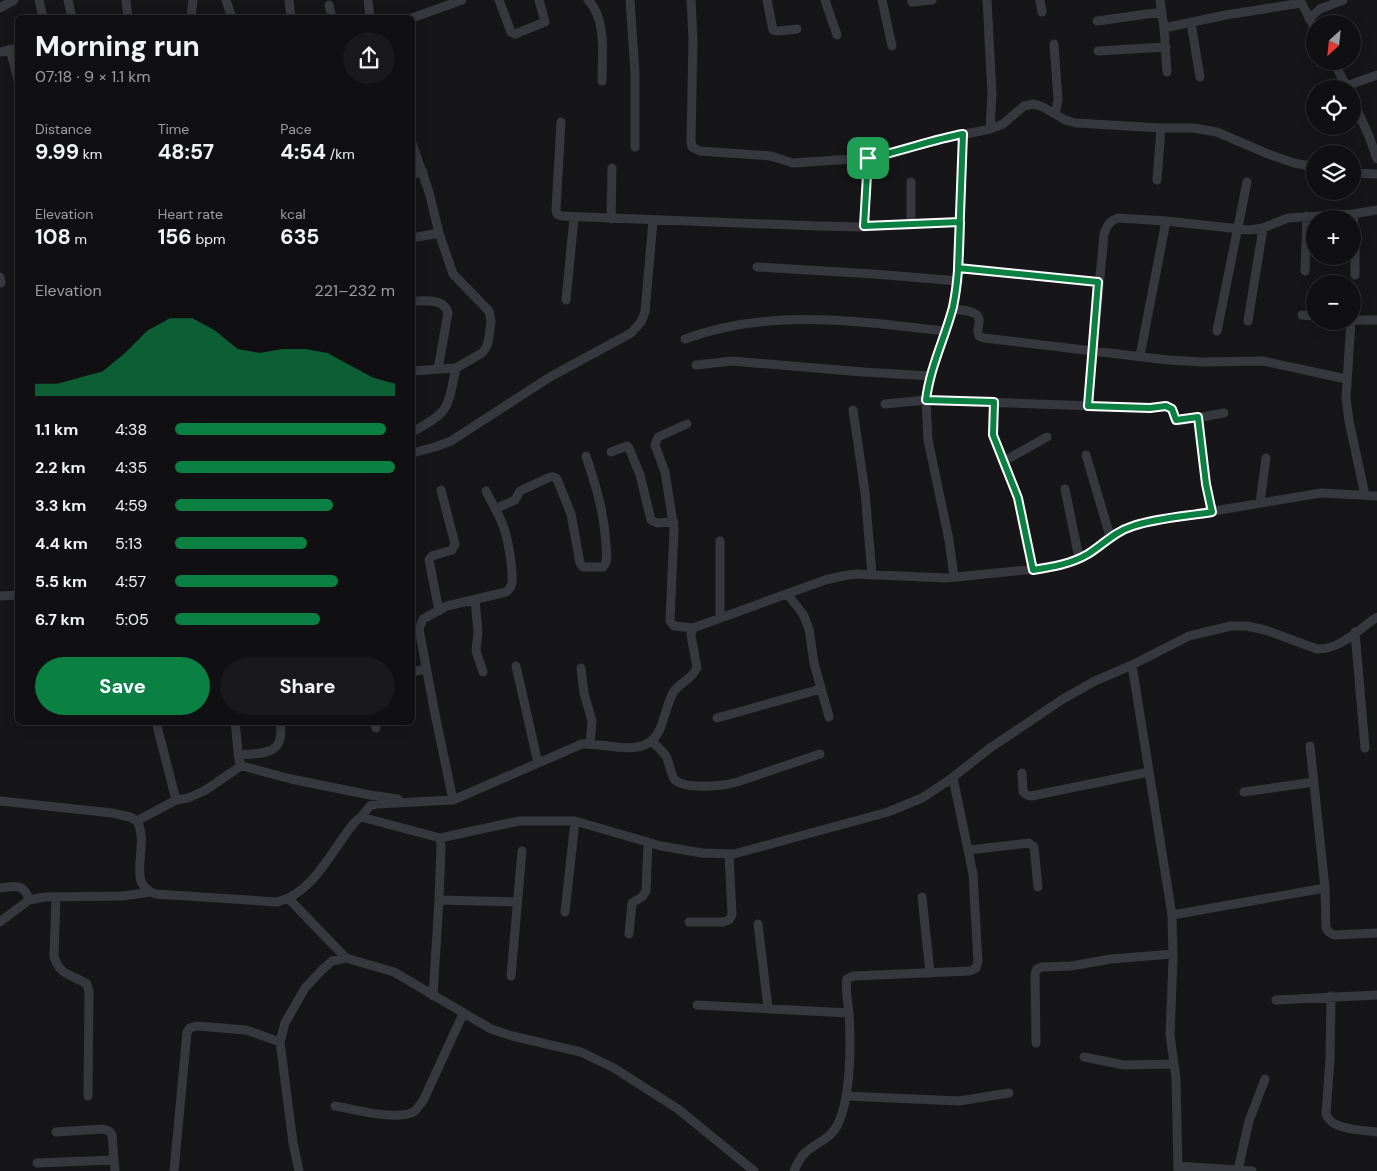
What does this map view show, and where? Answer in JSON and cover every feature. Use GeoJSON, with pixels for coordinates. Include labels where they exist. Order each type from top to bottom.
{"type":"FeatureCollection","features":[{"type":"Feature","properties":{"kind":"street"},"geometry":{"type":"LineString","coordinates":[[0,8],[14,0]]}},
{"type":"Feature","properties":{"kind":"street"},"geometry":{"type":"LineString","coordinates":[[38,0],[42,15]]}},
{"type":"Feature","properties":{"kind":"street"},"geometry":{"type":"LineString","coordinates":[[68,0],[71,15]]}},
{"type":"Feature","properties":{"kind":"street"},"geometry":{"type":"LineString","coordinates":[[126,0],[128,15]]}},
{"type":"Feature","properties":{"kind":"street"},"geometry":{"type":"LineString","coordinates":[[191,15],[193,0]]}},
{"type":"Feature","properties":{"kind":"street"},"geometry":{"type":"LineString","coordinates":[[226,0],[231,15]]}},
{"type":"Feature","properties":{"kind":"street"},"geometry":{"type":"LineString","coordinates":[[288,0],[290,15]]}},
{"type":"Feature","properties":{"kind":"street"},"geometry":{"type":"LineString","coordinates":[[368,0],[370,15]]}},
{"type":"Feature","properties":{"kind":"street"},"geometry":{"type":"LineString","coordinates":[[415,17],[462,0]]}},
{"type":"Feature","properties":{"kind":"street"},"geometry":{"type":"LineString","coordinates":[[499,0],[513,34],[544,22],[539,0]]}},
{"type":"Feature","properties":{"kind":"street"},"geometry":{"type":"LineString","coordinates":[[588,0],[599,20],[602,81]]}},
{"type":"Feature","properties":{"kind":"street"},"geometry":{"type":"LineString","coordinates":[[630,0],[635,72],[635,147]]}},
{"type":"Feature","properties":{"kind":"street"},"geometry":{"type":"LineString","coordinates":[[691,0],[693,38],[691,142],[692,147],[700,151],[771,156],[793,163],[868,158],[892,154],[932,141],[990,129],[1003,124],[1024,106],[1034,104],[1065,120],[1076,123],[1192,128],[1217,132],[1277,157],[1306,165]]}},
{"type":"Feature","properties":{"kind":"street"},"geometry":{"type":"LineString","coordinates":[[767,0],[772,30],[778,32],[798,29]]}},
{"type":"Feature","properties":{"kind":"street"},"geometry":{"type":"LineString","coordinates":[[825,0],[837,35]]}},
{"type":"Feature","properties":{"kind":"street"},"geometry":{"type":"LineString","coordinates":[[882,0],[892,46]]}},
{"type":"Feature","properties":{"kind":"street"},"geometry":{"type":"LineString","coordinates":[[912,2],[932,0]]}},
{"type":"Feature","properties":{"kind":"street"},"geometry":{"type":"LineString","coordinates":[[987,0],[992,94],[990,129]]}},
{"type":"Feature","properties":{"kind":"street"},"geometry":{"type":"LineString","coordinates":[[1040,0],[1042,12]]}},
{"type":"Feature","properties":{"kind":"street"},"geometry":{"type":"LineString","coordinates":[[1160,0],[1167,72]]}},
{"type":"Feature","properties":{"kind":"street"},"geometry":{"type":"LineString","coordinates":[[1313,15],[1320,9],[1343,0]]}},
{"type":"Feature","properties":{"kind":"street"},"geometry":{"type":"LineString","coordinates":[[1164,28],[1301,2],[1307,15]]}},
{"type":"Feature","properties":{"kind":"street"},"geometry":{"type":"LineString","coordinates":[[329,5],[331,15]]}},
{"type":"Feature","properties":{"kind":"street"},"geometry":{"type":"LineString","coordinates":[[1096,21],[1162,12]]}},
{"type":"Feature","properties":{"kind":"street"},"geometry":{"type":"LineString","coordinates":[[1191,23],[1200,78]]}},
{"type":"Feature","properties":{"kind":"street"},"geometry":{"type":"LineString","coordinates":[[1054,44],[1058,100],[1055,114]]}},
{"type":"Feature","properties":{"kind":"street"},"geometry":{"type":"LineString","coordinates":[[1098,51],[1166,47]]}},
{"type":"Feature","properties":{"kind":"street"},"geometry":{"type":"LineString","coordinates":[[0,52],[14,49]]}},
{"type":"Feature","properties":{"kind":"street"},"geometry":{"type":"LineString","coordinates":[[1361,81],[1377,75]]}},
{"type":"Feature","properties":{"kind":"street"},"geometry":{"type":"LineString","coordinates":[[1361,118],[1370,136],[1377,159]]}},
{"type":"Feature","properties":{"kind":"street"},"geometry":{"type":"LineString","coordinates":[[561,122],[556,210],[557,214],[561,216],[768,226],[864,226],[960,222]]}},
{"type":"Feature","properties":{"kind":"street"},"geometry":{"type":"LineString","coordinates":[[1157,180],[1161,128]]}},
{"type":"Feature","properties":{"kind":"street"},"geometry":{"type":"LineString","coordinates":[[954,578],[949,540],[928,440],[926,400],[930,376],[952,309],[958,281],[963,134]]}},
{"type":"Feature","properties":{"kind":"street"},"geometry":{"type":"LineString","coordinates":[[415,151],[453,274],[489,311],[491,320],[487,346],[482,353],[456,368],[415,371]]}},
{"type":"Feature","properties":{"kind":"street"},"geometry":{"type":"LineString","coordinates":[[864,226],[868,158]]}},
{"type":"Feature","properties":{"kind":"street"},"geometry":{"type":"LineString","coordinates":[[611,219],[612,168]]}},
{"type":"Feature","properties":{"kind":"street"},"geometry":{"type":"LineString","coordinates":[[415,173],[423,172]]}},
{"type":"Feature","properties":{"kind":"street"},"geometry":{"type":"LineString","coordinates":[[1361,173],[1377,174]]}},
{"type":"Feature","properties":{"kind":"street"},"geometry":{"type":"LineString","coordinates":[[911,182],[911,225]]}},
{"type":"Feature","properties":{"kind":"street"},"geometry":{"type":"LineString","coordinates":[[1217,331],[1247,182]]}},
{"type":"Feature","properties":{"kind":"street"},"geometry":{"type":"LineString","coordinates":[[1361,213],[1377,210]]}},
{"type":"Feature","properties":{"kind":"street"},"geometry":{"type":"LineString","coordinates":[[1088,406],[1098,282],[1104,234],[1112,220],[1118,218],[1166,221],[1249,230],[1263,228],[1288,218],[1306,216]]}},
{"type":"Feature","properties":{"kind":"street"},"geometry":{"type":"LineString","coordinates":[[566,300],[574,218]]}},
{"type":"Feature","properties":{"kind":"street"},"geometry":{"type":"LineString","coordinates":[[415,452],[451,441],[550,377],[631,333],[641,322],[645,312],[653,220]]}},
{"type":"Feature","properties":{"kind":"street"},"geometry":{"type":"LineString","coordinates":[[1140,356],[1166,221]]}},
{"type":"Feature","properties":{"kind":"street"},"geometry":{"type":"LineString","coordinates":[[1248,321],[1263,228]]}},
{"type":"Feature","properties":{"kind":"street"},"geometry":{"type":"LineString","coordinates":[[415,237],[440,232]]}},
{"type":"Feature","properties":{"kind":"street"},"geometry":{"type":"LineString","coordinates":[[1305,271],[1306,244]]}},
{"type":"Feature","properties":{"kind":"street"},"geometry":{"type":"LineString","coordinates":[[1355,265],[1355,275]]}},
{"type":"Feature","properties":{"kind":"street"},"geometry":{"type":"LineString","coordinates":[[757,267],[958,281]]}},
{"type":"Feature","properties":{"kind":"street"},"geometry":{"type":"LineString","coordinates":[[958,268],[1098,282]]}},
{"type":"Feature","properties":{"kind":"street"},"geometry":{"type":"LineString","coordinates":[[415,301],[443,304],[448,312],[438,369]]}},
{"type":"Feature","properties":{"kind":"street"},"geometry":{"type":"LineString","coordinates":[[952,309],[972,312],[977,315],[979,319],[977,332],[979,336],[984,338],[1168,360],[1203,362],[1263,361],[1346,379]]}},
{"type":"Feature","properties":{"kind":"street"},"geometry":{"type":"LineString","coordinates":[[1302,315],[1306,315]]}},
{"type":"Feature","properties":{"kind":"street"},"geometry":{"type":"LineString","coordinates":[[685,339],[707,331],[743,324],[813,319],[944,331]]}},
{"type":"Feature","properties":{"kind":"street"},"geometry":{"type":"LineString","coordinates":[[1361,321],[1377,320]]}},
{"type":"Feature","properties":{"kind":"street"},"geometry":{"type":"LineString","coordinates":[[1351,330],[1346,398],[1365,495]]}},
{"type":"Feature","properties":{"kind":"street"},"geometry":{"type":"LineString","coordinates":[[696,364],[732,360],[930,376]]}},
{"type":"Feature","properties":{"kind":"street"},"geometry":{"type":"LineString","coordinates":[[415,430],[436,419],[444,412],[448,404],[456,368]]}},
{"type":"Feature","properties":{"kind":"street"},"geometry":{"type":"LineString","coordinates":[[884,404],[926,400],[1150,408],[1166,406],[1172,409],[1176,420],[1224,413]]}},
{"type":"Feature","properties":{"kind":"street"},"geometry":{"type":"LineString","coordinates":[[994,402],[993,435],[1018,498],[1033,570]]}},
{"type":"Feature","properties":{"kind":"street"},"geometry":{"type":"LineString","coordinates":[[853,410],[865,492],[872,576]]}},
{"type":"Feature","properties":{"kind":"street"},"geometry":{"type":"LineString","coordinates":[[1198,417],[1206,484],[1212,512]]}},
{"type":"Feature","properties":{"kind":"street"},"geometry":{"type":"LineString","coordinates":[[687,424],[658,437],[656,449],[665,472],[674,522],[670,621],[674,626],[693,628],[842,576],[954,578],[1033,570],[1068,563],[1088,554],[1110,536],[1133,526],[1320,493],[1377,496]]}},
{"type":"Feature","properties":{"kind":"street"},"geometry":{"type":"LineString","coordinates":[[1004,461],[1047,437]]}},
{"type":"Feature","properties":{"kind":"street"},"geometry":{"type":"LineString","coordinates":[[611,452],[626,446],[629,448],[640,475],[651,520],[657,524],[674,522]]}},
{"type":"Feature","properties":{"kind":"street"},"geometry":{"type":"LineString","coordinates":[[495,509],[515,500],[520,491],[554,476],[557,479],[571,514],[580,563],[583,567],[603,567],[607,560],[605,523],[586,456]]}},
{"type":"Feature","properties":{"kind":"street"},"geometry":{"type":"LineString","coordinates":[[1086,456],[1110,536]]}},
{"type":"Feature","properties":{"kind":"street"},"geometry":{"type":"LineString","coordinates":[[1260,503],[1266,458]]}},
{"type":"Feature","properties":{"kind":"street"},"geometry":{"type":"LineString","coordinates":[[1065,489],[1079,558]]}},
{"type":"Feature","properties":{"kind":"street"},"geometry":{"type":"LineString","coordinates":[[439,611],[430,560],[432,556],[452,550],[455,544],[441,490]]}},
{"type":"Feature","properties":{"kind":"street"},"geometry":{"type":"LineString","coordinates":[[453,800],[419,629],[423,620],[447,606],[506,592],[510,589],[512,584],[508,540],[486,491]]}},
{"type":"Feature","properties":{"kind":"street"},"geometry":{"type":"LineString","coordinates":[[720,541],[720,618]]}},
{"type":"Feature","properties":{"kind":"street"},"geometry":{"type":"LineString","coordinates":[[0,596],[15,595]]}},
{"type":"Feature","properties":{"kind":"street"},"geometry":{"type":"LineString","coordinates":[[788,595],[803,614],[806,621],[814,663],[829,717]]}},
{"type":"Feature","properties":{"kind":"street"},"geometry":{"type":"LineString","coordinates":[[475,600],[478,632],[476,651],[483,672]]}},
{"type":"Feature","properties":{"kind":"street"},"geometry":{"type":"LineString","coordinates":[[361,817],[440,838],[519,821],[575,821],[648,842],[702,853],[734,854],[888,812],[922,798],[952,778],[990,748],[1063,699],[1095,681],[1132,665],[1189,636],[1231,626],[1247,626],[1265,630],[1317,649],[1326,649],[1335,646],[1377,617]]}},
{"type":"Feature","properties":{"kind":"street"},"geometry":{"type":"LineString","coordinates":[[0,800],[112,813],[130,817],[137,821],[143,841],[140,881],[142,886],[150,892],[156,894],[277,902],[290,899],[314,879],[352,825],[370,806],[376,804],[453,800],[573,748],[590,744],[628,748],[641,746],[651,740],[660,730],[673,693],[697,668],[691,635],[693,628]]}},
{"type":"Feature","properties":{"kind":"street"},"geometry":{"type":"LineString","coordinates":[[1355,632],[1365,748]]}},
{"type":"Feature","properties":{"kind":"street"},"geometry":{"type":"LineString","coordinates":[[1132,665],[1172,915],[1173,954],[1170,1035],[1176,1078],[1178,1168],[1252,1171]]}},
{"type":"Feature","properties":{"kind":"street"},"geometry":{"type":"LineString","coordinates":[[516,666],[538,763]]}},
{"type":"Feature","properties":{"kind":"street"},"geometry":{"type":"LineString","coordinates":[[580,668],[582,685],[592,721],[590,744]]}},
{"type":"Feature","properties":{"kind":"street"},"geometry":{"type":"LineString","coordinates":[[415,671],[426,669]]}},
{"type":"Feature","properties":{"kind":"street"},"geometry":{"type":"LineString","coordinates":[[717,718],[821,689]]}},
{"type":"Feature","properties":{"kind":"street"},"geometry":{"type":"LineString","coordinates":[[157,725],[176,800]]}},
{"type":"Feature","properties":{"kind":"street"},"geometry":{"type":"LineString","coordinates":[[235,725],[241,766]]}},
{"type":"Feature","properties":{"kind":"street"},"geometry":{"type":"LineString","coordinates":[[238,755],[274,750],[279,744],[280,725]]}},
{"type":"Feature","properties":{"kind":"street"},"geometry":{"type":"LineString","coordinates":[[651,740],[663,752],[674,779],[680,783],[693,785],[724,786],[820,754]]}},
{"type":"Feature","properties":{"kind":"street"},"geometry":{"type":"LineString","coordinates":[[1310,746],[1325,888],[1326,928],[1334,935],[1377,934]]}},
{"type":"Feature","properties":{"kind":"street"},"geometry":{"type":"LineString","coordinates":[[137,821],[176,800],[188,798],[204,791],[241,766],[370,796],[426,802]]}},
{"type":"Feature","properties":{"kind":"street"},"geometry":{"type":"LineString","coordinates":[[1022,773],[1023,792],[1031,796],[1149,772]]}},
{"type":"Feature","properties":{"kind":"street"},"geometry":{"type":"LineString","coordinates":[[794,1171],[804,1153],[825,1140],[838,1124],[846,1096],[849,1013],[847,979],[850,976],[970,971],[976,968],[978,962],[973,874],[952,778]]}},
{"type":"Feature","properties":{"kind":"street"},"geometry":{"type":"LineString","coordinates":[[1244,792],[1314,782]]}},
{"type":"Feature","properties":{"kind":"street"},"geometry":{"type":"LineString","coordinates":[[565,912],[575,821]]}},
{"type":"Feature","properties":{"kind":"street"},"geometry":{"type":"LineString","coordinates":[[433,996],[439,900],[440,838]]}},
{"type":"Feature","properties":{"kind":"street"},"geometry":{"type":"LineString","coordinates":[[630,934],[632,903],[646,891],[648,842]]}},
{"type":"Feature","properties":{"kind":"street"},"geometry":{"type":"LineString","coordinates":[[969,850],[1032,844],[1034,847],[1038,887]]}},
{"type":"Feature","properties":{"kind":"street"},"geometry":{"type":"LineString","coordinates":[[510,976],[522,851]]}},
{"type":"Feature","properties":{"kind":"street"},"geometry":{"type":"LineString","coordinates":[[689,922],[723,922],[729,920],[732,915],[728,854]]}},
{"type":"Feature","properties":{"kind":"street"},"geometry":{"type":"LineString","coordinates":[[0,888],[16,886],[23,888],[27,892],[29,900]]}},
{"type":"Feature","properties":{"kind":"street"},"geometry":{"type":"LineString","coordinates":[[1172,915],[1325,888]]}},
{"type":"Feature","properties":{"kind":"street"},"geometry":{"type":"LineString","coordinates":[[0,922],[29,900],[56,897],[123,896],[150,892]]}},
{"type":"Feature","properties":{"kind":"street"},"geometry":{"type":"LineString","coordinates":[[56,897],[54,958],[58,967],[64,973],[87,984],[89,992],[88,1096]]}},
{"type":"Feature","properties":{"kind":"street"},"geometry":{"type":"LineString","coordinates":[[922,897],[930,973]]}},
{"type":"Feature","properties":{"kind":"street"},"geometry":{"type":"LineString","coordinates":[[290,899],[346,958]]}},
{"type":"Feature","properties":{"kind":"street"},"geometry":{"type":"LineString","coordinates":[[439,900],[516,902]]}},
{"type":"Feature","properties":{"kind":"street"},"geometry":{"type":"LineString","coordinates":[[758,924],[768,1008]]}},
{"type":"Feature","properties":{"kind":"street"},"geometry":{"type":"LineString","coordinates":[[1036,1042],[1035,974],[1037,969],[1042,967],[1071,966],[1111,959],[1173,954]]}},
{"type":"Feature","properties":{"kind":"street"},"geometry":{"type":"LineString","coordinates":[[299,1171],[293,1143],[280,1042],[285,1022],[306,988],[332,961],[346,958],[394,972],[491,1029],[519,1038],[581,1052],[614,1068],[678,1109],[754,1171]]}},
{"type":"Feature","properties":{"kind":"street"},"geometry":{"type":"LineString","coordinates":[[1276,1000],[1377,995]]}},
{"type":"Feature","properties":{"kind":"street"},"geometry":{"type":"LineString","coordinates":[[1331,996],[1330,1059],[1326,1114],[1328,1120],[1333,1124],[1377,1132]]}},
{"type":"Feature","properties":{"kind":"street"},"geometry":{"type":"LineString","coordinates":[[697,1005],[849,1013]]}},
{"type":"Feature","properties":{"kind":"street"},"geometry":{"type":"LineString","coordinates":[[335,1106],[394,1116],[406,1115],[415,1110],[423,1101],[464,1014]]}},
{"type":"Feature","properties":{"kind":"street"},"geometry":{"type":"LineString","coordinates":[[174,1171],[187,1032],[190,1028],[197,1026],[246,1030],[280,1042]]}},
{"type":"Feature","properties":{"kind":"street"},"geometry":{"type":"LineString","coordinates":[[1084,1058],[1124,1065],[1174,1064]]}},
{"type":"Feature","properties":{"kind":"street"},"geometry":{"type":"LineString","coordinates":[[1238,1170],[1250,1121],[1265,1078]]}},
{"type":"Feature","properties":{"kind":"street"},"geometry":{"type":"LineString","coordinates":[[846,1096],[959,1101],[1009,1093]]}},
{"type":"Feature","properties":{"kind":"street"},"geometry":{"type":"LineString","coordinates":[[56,1132],[103,1129],[109,1131],[112,1135],[115,1171]]}},
{"type":"Feature","properties":{"kind":"street"},"geometry":{"type":"LineString","coordinates":[[37,1163],[114,1160]]}},
{"type":"Feature","properties":{"kind":"route"},"geometry":{"type":"LineString","coordinates":[[868,158],[864,226],[960,222],[958,268],[958,281],[952,309],[936,354],[926,400],[994,402],[993,435],[1018,498],[1033,570],[1068,563],[1088,554],[1110,536],[1133,526],[1212,512],[1206,484],[1198,417],[1176,420],[1172,409],[1166,406],[1150,408],[1088,406],[1098,282],[958,268],[962,178],[963,134],[932,141],[892,154],[868,158]]}}]}
